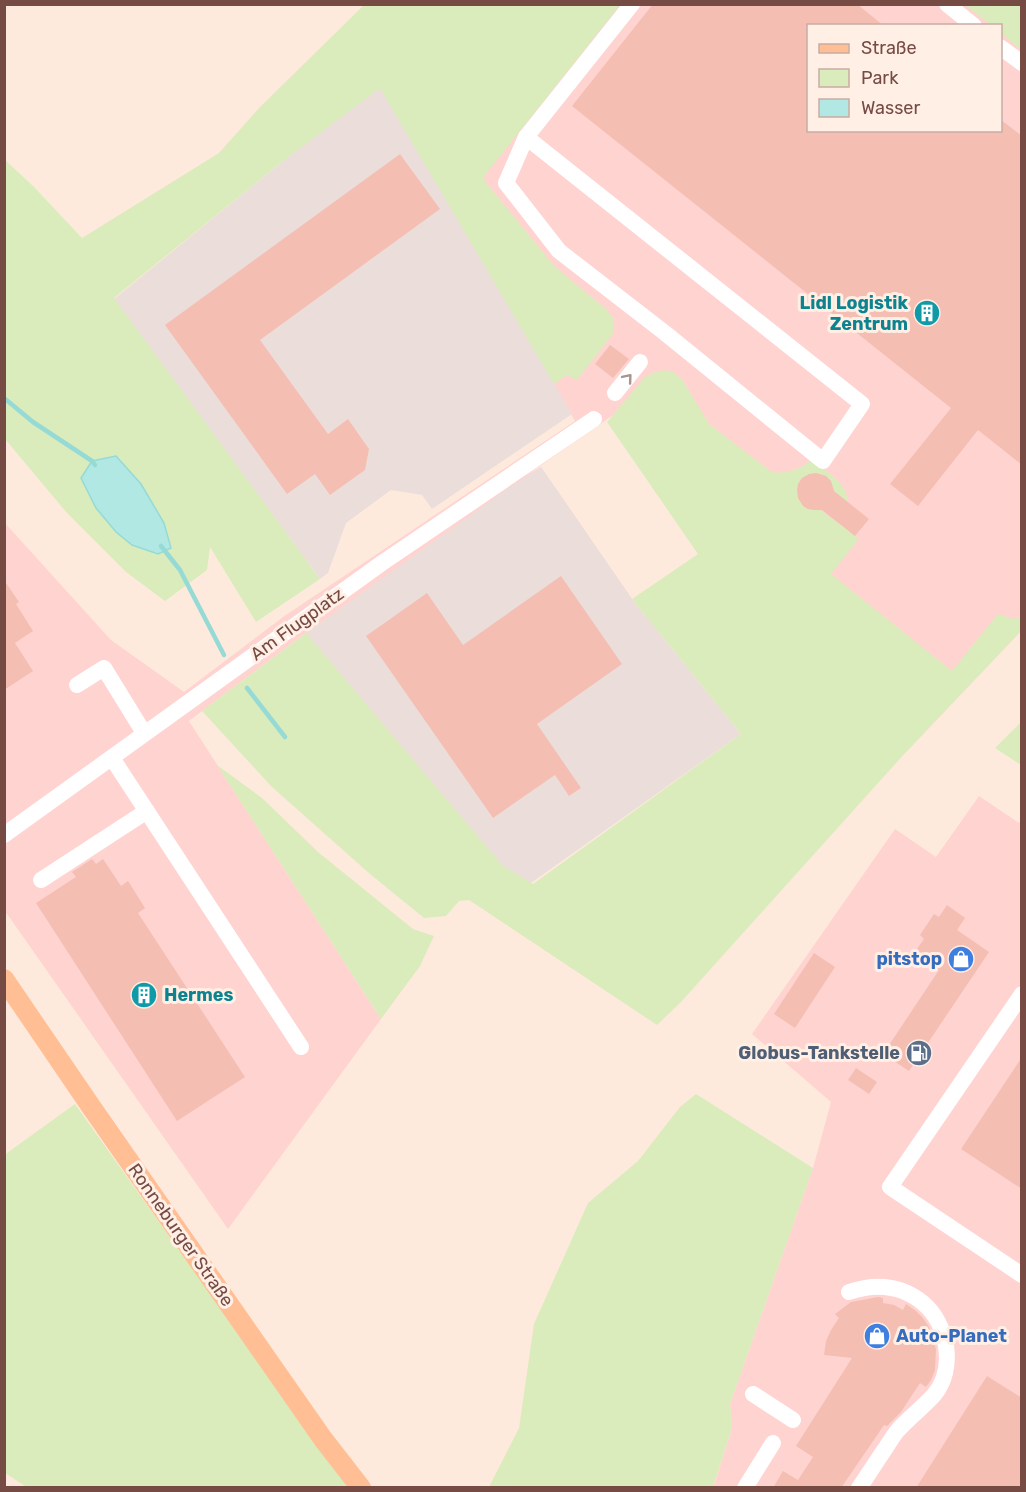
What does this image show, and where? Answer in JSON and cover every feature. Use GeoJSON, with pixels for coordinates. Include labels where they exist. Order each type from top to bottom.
{"type":"FeatureCollection","features":[{"type":"Feature","properties":{"kind":"main road","name":"Ronneburger Straße"},"geometry":{"type":"LineString","coordinates":[[4,979],[323,1439],[361,1488]]}},
{"type":"Feature","properties":{"kind":"street"},"geometry":{"type":"LineString","coordinates":[[526,137],[862,404],[823,460],[559,251],[506,183],[526,137],[632,4]]}},
{"type":"Feature","properties":{"kind":"street"},"geometry":{"type":"LineString","coordinates":[[947,4],[972,24]]}},
{"type":"Feature","properties":{"kind":"street"},"geometry":{"type":"LineString","coordinates":[[1002,48],[1022,63]]}},
{"type":"Feature","properties":{"kind":"street"},"geometry":{"type":"LineString","coordinates":[[615,393],[640,362]]}},
{"type":"Feature","properties":{"kind":"street","name":"Am Flugplatz"},"geometry":{"type":"LineString","coordinates":[[4,835],[382,563],[594,419]]}},
{"type":"Feature","properties":{"kind":"street"},"geometry":{"type":"LineString","coordinates":[[77,686],[104,668],[144,733]]}},
{"type":"Feature","properties":{"kind":"street"},"geometry":{"type":"LineString","coordinates":[[112,758],[301,1047]]}},
{"type":"Feature","properties":{"kind":"street"},"geometry":{"type":"LineString","coordinates":[[41,880],[147,811]]}},
{"type":"Feature","properties":{"kind":"street"},"geometry":{"type":"LineString","coordinates":[[1022,994],[890,1187],[1022,1275]]}},
{"type":"Feature","properties":{"kind":"street"},"geometry":{"type":"LineString","coordinates":[[849,1292],[876,1286],[889,1287],[915,1297],[926,1305],[941,1328],[947,1354],[946,1368],[936,1393],[896,1431],[859,1488]]}},
{"type":"Feature","properties":{"kind":"street"},"geometry":{"type":"LineString","coordinates":[[753,1394],[794,1420]]}},
{"type":"Feature","properties":{"kind":"street"},"geometry":{"type":"LineString","coordinates":[[745,1488],[773,1443]]}},
{"type":"Feature","properties":{"kind":"shaded area"},"geometry":{"type":"Polygon","coordinates":[[[1021,4],[1021,631],[906,752],[648,391],[527,475],[541,467],[632,599],[531,883],[503,866],[306,633],[189,721],[381,1019],[228,1229],[5,911],[4,522],[111,640],[184,692],[283,617],[575,421],[380,87],[452,5],[1021,4]]]}},
{"type":"Feature","properties":{"kind":"shaded area"},"geometry":{"type":"Polygon","coordinates":[[[380,87],[572,414],[432,509],[422,495],[391,490],[346,523],[328,573],[320,579],[114,299],[283,161],[380,87]]]}},
{"type":"Feature","properties":{"kind":"shaded area"},"geometry":{"type":"Polygon","coordinates":[[[541,467],[632,599],[741,734],[531,883],[503,866],[306,633],[541,467]]]}},
{"type":"Feature","properties":{"kind":"shaded area"},"geometry":{"type":"Polygon","coordinates":[[[979,796],[1019,823],[1021,820],[1021,1487],[713,1488],[732,1428],[730,1404],[813,1168],[831,1102],[752,1034],[895,829],[936,857],[979,796]]]}},
{"type":"Feature","properties":{"kind":"green space"},"geometry":{"type":"Polygon","coordinates":[[[364,5],[620,5],[485,175],[484,180],[554,266],[606,309],[613,318],[612,335],[577,380],[567,375],[554,384],[380,88],[283,161],[114,298],[320,579],[256,622],[210,547],[207,570],[165,601],[126,572],[67,513],[5,439],[4,159],[82,238],[219,153],[259,108],[364,5]],[[116,456],[171,548],[164,523],[141,484],[116,456]]]}},
{"type":"Feature","properties":{"kind":"green space"},"geometry":{"type":"Polygon","coordinates":[[[965,5],[1021,5],[1021,50],[1002,34],[1002,24],[990,24],[965,5]]]}},
{"type":"Feature","properties":{"kind":"green space"},"geometry":{"type":"Polygon","coordinates":[[[665,370],[673,372],[682,379],[709,424],[772,472],[792,471],[810,461],[841,484],[847,496],[847,502],[836,493],[828,479],[818,474],[803,479],[797,492],[799,499],[808,507],[821,510],[859,539],[831,574],[952,671],[998,614],[1014,619],[1021,616],[1021,631],[906,752],[681,1002],[657,1025],[469,900],[459,901],[446,916],[424,918],[370,874],[272,787],[202,711],[306,633],[503,866],[533,884],[741,734],[632,599],[698,554],[607,422],[645,377],[665,370]]]}},
{"type":"Feature","properties":{"kind":"green space"},"geometry":{"type":"Polygon","coordinates":[[[1021,722],[1021,765],[995,748],[1021,722]]]}},
{"type":"Feature","properties":{"kind":"green space"},"geometry":{"type":"Polygon","coordinates":[[[217,765],[262,798],[318,852],[413,929],[434,936],[420,966],[381,1019],[217,765]]]}},
{"type":"Feature","properties":{"kind":"green space"},"geometry":{"type":"Polygon","coordinates":[[[696,1094],[813,1168],[730,1404],[732,1428],[713,1487],[489,1487],[519,1428],[534,1324],[588,1203],[638,1161],[680,1107],[696,1094]]]}},
{"type":"Feature","properties":{"kind":"green space"},"geometry":{"type":"Polygon","coordinates":[[[75,1104],[348,1487],[28,1488],[5,1473],[4,1157],[75,1104]]]}},
{"type":"Feature","properties":{"kind":"water"},"geometry":{"type":"Polygon","coordinates":[[[116,456],[141,484],[164,523],[171,548],[158,554],[132,545],[116,532],[96,508],[81,478],[92,461],[116,456]]]}},
{"type":"Feature","properties":{"kind":"building","name":"Lidl Logistik Zentrum"},"geometry":{"type":"Polygon","coordinates":[[[653,4],[857,4],[882,24],[807,24],[807,132],[1002,132],[1002,121],[1022,136],[1022,465],[978,430],[918,506],[890,484],[951,408],[572,106],[653,4]]]}},
{"type":"Feature","properties":{"kind":"building"},"geometry":{"type":"Polygon","coordinates":[[[400,154],[440,209],[260,340],[328,434],[348,419],[369,449],[365,470],[330,495],[315,474],[287,494],[165,325],[400,154]]]}},
{"type":"Feature","properties":{"kind":"building"},"geometry":{"type":"Polygon","coordinates":[[[610,345],[629,359],[613,378],[595,364],[610,345]]]}},
{"type":"Feature","properties":{"kind":"building"},"geometry":{"type":"Polygon","coordinates":[[[816,473],[826,476],[831,481],[834,491],[869,519],[855,536],[822,510],[808,509],[803,506],[798,498],[798,484],[802,478],[816,473]]]}},
{"type":"Feature","properties":{"kind":"building"},"geometry":{"type":"Polygon","coordinates":[[[561,576],[622,664],[537,724],[581,788],[569,796],[555,775],[493,818],[366,636],[427,593],[463,645],[561,576]]]}},
{"type":"Feature","properties":{"kind":"building"},"geometry":{"type":"Polygon","coordinates":[[[4,580],[19,602],[16,604],[33,631],[15,643],[33,671],[4,690],[4,580]]]}},
{"type":"Feature","properties":{"kind":"building","name":"Hermes"},"geometry":{"type":"Polygon","coordinates":[[[92,859],[96,864],[103,859],[121,886],[128,881],[145,908],[138,913],[245,1077],[177,1121],[36,903],[76,877],[72,872],[92,859]]]}},
{"type":"Feature","properties":{"kind":"building"},"geometry":{"type":"Polygon","coordinates":[[[947,905],[965,918],[957,930],[989,952],[909,1071],[883,1054],[939,970],[914,953],[924,939],[920,935],[934,914],[939,917],[947,905]]]}},
{"type":"Feature","properties":{"kind":"building"},"geometry":{"type":"Polygon","coordinates":[[[814,953],[835,967],[795,1028],[774,1014],[814,953]]]}},
{"type":"Feature","properties":{"kind":"building"},"geometry":{"type":"Polygon","coordinates":[[[1022,1057],[1022,1189],[961,1149],[1022,1057]]]}},
{"type":"Feature","properties":{"kind":"building"},"geometry":{"type":"Polygon","coordinates":[[[856,1068],[877,1082],[869,1094],[848,1080],[856,1068]]]}},
{"type":"Feature","properties":{"kind":"building"},"geometry":{"type":"Polygon","coordinates":[[[883,1298],[883,1303],[903,1310],[906,1304],[923,1318],[929,1327],[936,1349],[935,1370],[931,1380],[926,1387],[920,1383],[901,1412],[887,1426],[884,1425],[841,1488],[773,1488],[783,1471],[798,1480],[813,1457],[796,1446],[852,1358],[824,1355],[826,1341],[839,1318],[835,1314],[851,1302],[883,1298]]]}},
{"type":"Feature","properties":{"kind":"building"},"geometry":{"type":"Polygon","coordinates":[[[987,1376],[1022,1398],[1022,1488],[916,1488],[987,1376]]]}},
{"type":"Feature","properties":{"kind":"waterway"},"geometry":{"type":"LineString","coordinates":[[4,398],[33,422],[95,465]]}},
{"type":"Feature","properties":{"kind":"waterway"},"geometry":{"type":"LineString","coordinates":[[161,546],[180,570],[224,655]]}},
{"type":"Feature","properties":{"kind":"waterway"},"geometry":{"type":"LineString","coordinates":[[247,688],[285,737]]}},
{"type":"Feature","properties":{"kind":"place","name":"Lidl Logistik Zentrum"},"geometry":{"type":"Point","coordinates":[927,313]}},
{"type":"Feature","properties":{"kind":"place","name":"pitstop"},"geometry":{"type":"Point","coordinates":[961,959]}},
{"type":"Feature","properties":{"kind":"place","name":"Hermes"},"geometry":{"type":"Point","coordinates":[144,995]}},
{"type":"Feature","properties":{"kind":"place","name":"Globus-Tankstelle"},"geometry":{"type":"Point","coordinates":[919,1053]}},
{"type":"Feature","properties":{"kind":"place","name":"Auto-Planet"},"geometry":{"type":"Point","coordinates":[877,1336]}}]}
